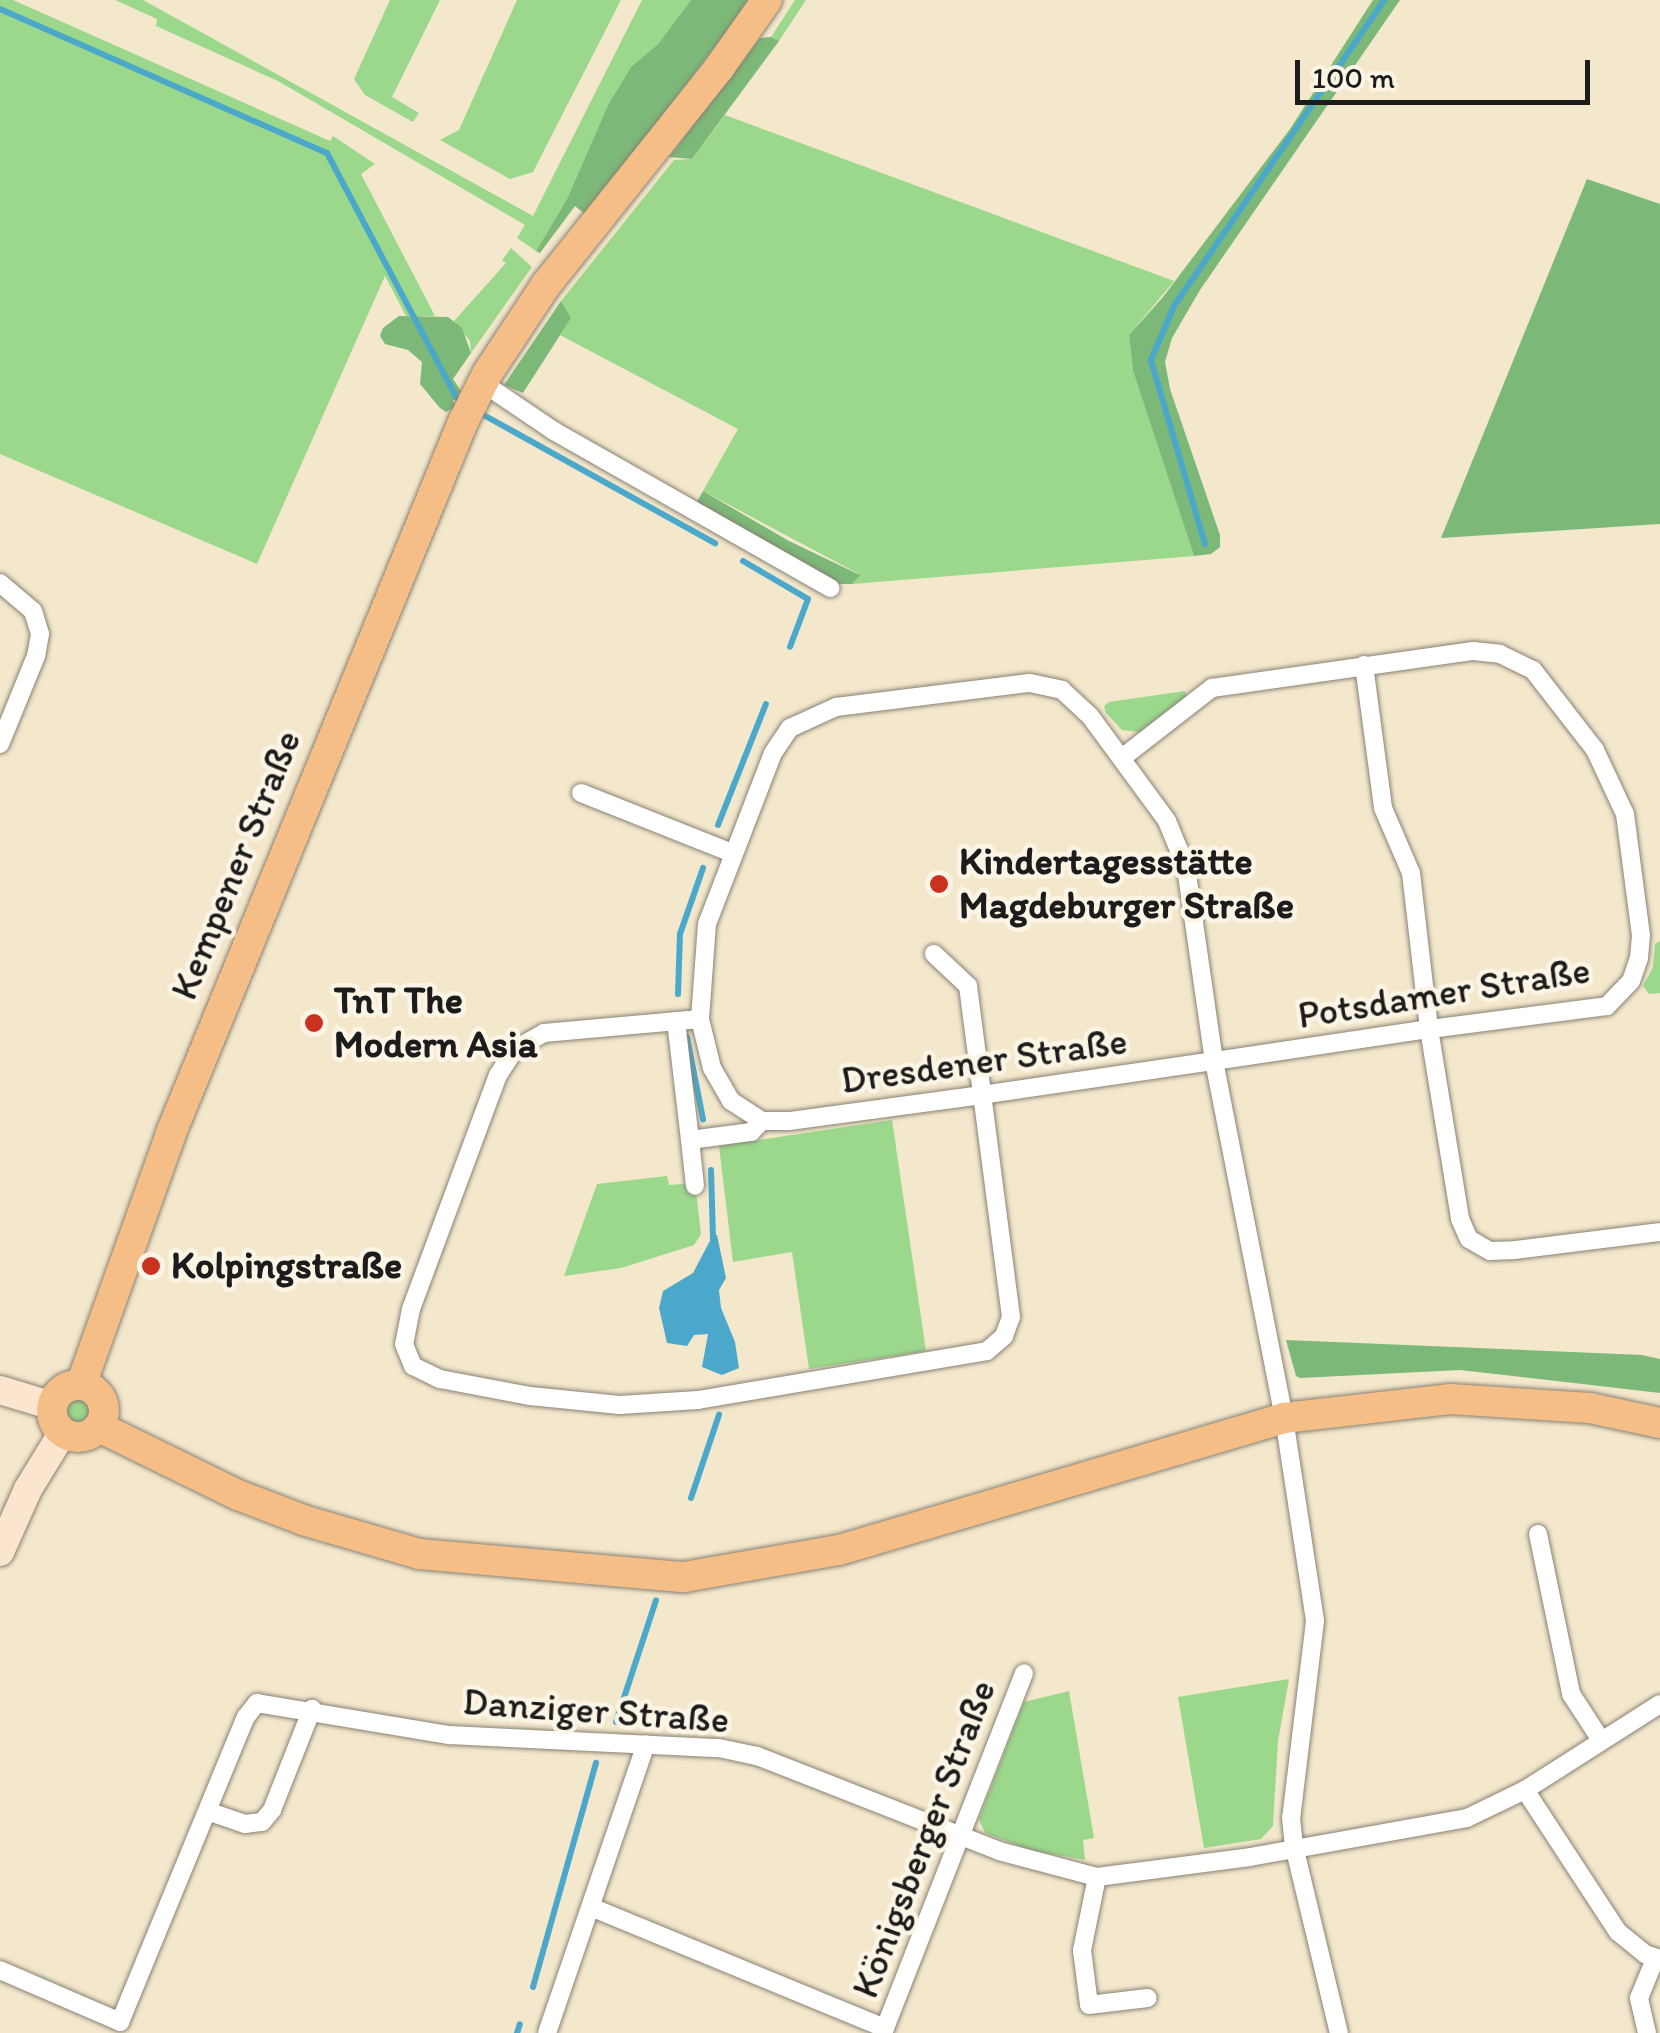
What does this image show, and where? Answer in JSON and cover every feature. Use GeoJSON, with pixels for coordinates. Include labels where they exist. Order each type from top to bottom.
{"type":"FeatureCollection","features":[{"type":"Feature","properties":{"kind":"main road","name":"Kempener Straße"},"geometry":{"type":"LineString","coordinates":[[81,1385],[171,1132],[462,422],[485,378],[546,286],[709,81],[767,0]]}},
{"type":"Feature","properties":{"kind":"main road"},"geometry":{"type":"LineString","coordinates":[[81,1385],[94,1390],[102,1401],[104,1415],[99,1427],[82,1437],[58,1419],[61,1392],[81,1385]]}},
{"type":"Feature","properties":{"kind":"main road"},"geometry":{"type":"LineString","coordinates":[[99,1427],[238,1495],[419,1554],[684,1577],[839,1550],[1284,1418],[1450,1400],[1590,1408],[1660,1423]]}},
{"type":"Feature","properties":{"kind":"street"},"geometry":{"type":"LineString","coordinates":[[485,378],[554,432],[830,588]]}},
{"type":"Feature","properties":{"kind":"street"},"geometry":{"type":"LineString","coordinates":[[0,583],[33,611],[40,634],[36,656],[0,744]]}},
{"type":"Feature","properties":{"kind":"street","name":"Potsdamer Straße"},"geometry":{"type":"LineString","coordinates":[[1123,757],[1212,688],[1472,651],[1500,654],[1534,670],[1595,750],[1616,786],[1625,814],[1650,935],[1630,981],[1607,1006],[1214,1061]]}},
{"type":"Feature","properties":{"kind":"street"},"geometry":{"type":"LineString","coordinates":[[1364,666],[1383,808],[1411,874],[1429,1030],[1460,1219],[1470,1239],[1490,1251],[1660,1232]]}},
{"type":"Feature","properties":{"kind":"street"},"geometry":{"type":"LineString","coordinates":[[762,1121],[731,1101],[712,1068],[700,1019],[708,924],[773,754],[790,728],[836,707],[1030,683],[1062,690],[1123,757],[1167,821],[1186,867],[1214,1061],[1284,1418],[1315,1621],[1294,1766],[1294,1846],[1339,2033]]}},
{"type":"Feature","properties":{"kind":"street"},"geometry":{"type":"LineString","coordinates":[[581,793],[732,853]]}},
{"type":"Feature","properties":{"kind":"street"},"geometry":{"type":"LineString","coordinates":[[700,1019],[544,1033],[514,1049],[498,1075],[411,1309],[404,1344],[412,1366],[440,1379],[512,1393],[620,1405],[698,1400],[987,1351],[1004,1336],[1011,1318],[968,986],[934,954]]}},
{"type":"Feature","properties":{"kind":"street"},"geometry":{"type":"LineString","coordinates":[[676,1021],[695,1186]]}},
{"type":"Feature","properties":{"kind":"street","name":"Dresdener Straße"},"geometry":{"type":"LineString","coordinates":[[690,1140],[751,1132],[762,1121],[982,1095],[1214,1061]]}},
{"type":"Feature","properties":{"kind":"street"},"geometry":{"type":"LineString","coordinates":[[0,1390],[58,1419],[0,1552]]}},
{"type":"Feature","properties":{"kind":"street"},"geometry":{"type":"LineString","coordinates":[[1538,1534],[1571,1694],[1601,1740]]}},
{"type":"Feature","properties":{"kind":"street","name":"Königsberger Straße"},"geometry":{"type":"LineString","coordinates":[[590,1907],[884,2030],[1024,1673]]}},
{"type":"Feature","properties":{"kind":"street","name":"Danziger Straße"},"geometry":{"type":"LineString","coordinates":[[0,1970],[120,2022],[246,1717],[257,1703],[449,1734],[718,1748],[757,1756],[960,1836],[1065,1872],[1097,1877],[1468,1818],[1525,1790],[1660,1704]]}},
{"type":"Feature","properties":{"kind":"street"},"geometry":{"type":"LineString","coordinates":[[210,1812],[245,1824],[262,1822],[272,1810],[312,1709]]}},
{"type":"Feature","properties":{"kind":"street"},"geometry":{"type":"LineString","coordinates":[[547,2033],[646,1744]]}},
{"type":"Feature","properties":{"kind":"street"},"geometry":{"type":"LineString","coordinates":[[1525,1790],[1618,1932],[1658,1959],[1638,1998],[1647,2033]]}},
{"type":"Feature","properties":{"kind":"street"},"geometry":{"type":"LineString","coordinates":[[1097,1877],[1082,1950],[1089,2005],[1148,1998]]}},
{"type":"Feature","properties":{"kind":"green space"},"geometry":{"type":"Polygon","coordinates":[[[0,0],[13,0],[330,141],[333,136],[375,164],[361,174],[435,316],[406,316],[385,276],[257,564],[0,454],[0,0]]]}},
{"type":"Feature","properties":{"kind":"green space"},"geometry":{"type":"Polygon","coordinates":[[[115,0],[143,0],[533,216],[642,0],[691,0],[658,44],[631,67],[608,105],[567,199],[536,251],[517,238],[525,225],[278,81],[156,26],[157,19],[115,0]]]}},
{"type":"Feature","properties":{"kind":"green space"},"geometry":{"type":"Polygon","coordinates":[[[390,0],[440,0],[392,97],[419,113],[413,122],[365,95],[354,79],[390,0]]]}},
{"type":"Feature","properties":{"kind":"green space"},"geometry":{"type":"Polygon","coordinates":[[[517,0],[621,0],[533,172],[510,179],[440,140],[459,130],[517,0]]]}},
{"type":"Feature","properties":{"kind":"green space"},"geometry":{"type":"Polygon","coordinates":[[[691,0],[751,0],[586,215],[575,206],[540,253],[536,251],[567,199],[608,105],[631,67],[658,44],[691,0]]]}},
{"type":"Feature","properties":{"kind":"green space"},"geometry":{"type":"Polygon","coordinates":[[[795,0],[806,0],[779,41],[771,37],[795,0]]]}},
{"type":"Feature","properties":{"kind":"green space"},"geometry":{"type":"Polygon","coordinates":[[[1373,0],[1400,0],[1200,290],[1172,338],[1165,362],[1170,389],[1220,535],[1220,547],[1211,554],[1194,556],[1133,371],[1129,335],[1163,297],[1290,129],[1373,0]]]}},
{"type":"Feature","properties":{"kind":"green space"},"geometry":{"type":"Polygon","coordinates":[[[760,38],[779,41],[692,159],[669,157],[760,38]]]}},
{"type":"Feature","properties":{"kind":"green space"},"geometry":{"type":"Polygon","coordinates":[[[725,115],[1174,281],[1129,335],[1133,371],[1194,556],[852,584],[859,574],[703,491],[738,429],[560,335],[571,318],[561,301],[674,160],[692,159],[725,115]]]}},
{"type":"Feature","properties":{"kind":"green space"},"geometry":{"type":"Polygon","coordinates":[[[1587,179],[1660,204],[1660,524],[1441,538],[1587,179]]]}},
{"type":"Feature","properties":{"kind":"green space"},"geometry":{"type":"Polygon","coordinates":[[[511,248],[532,267],[471,353],[470,341],[454,321],[506,263],[502,260],[511,248]]]}},
{"type":"Feature","properties":{"kind":"green space"},"geometry":{"type":"Polygon","coordinates":[[[561,301],[571,318],[523,393],[504,385],[561,301]]]}},
{"type":"Feature","properties":{"kind":"green space"},"geometry":{"type":"Polygon","coordinates":[[[399,316],[448,317],[462,328],[471,353],[453,379],[461,391],[453,401],[456,407],[446,412],[440,408],[420,384],[422,362],[408,350],[385,344],[380,336],[383,328],[399,316]]]}},
{"type":"Feature","properties":{"kind":"green space"},"geometry":{"type":"Polygon","coordinates":[[[703,491],[789,541],[860,575],[852,584],[839,584],[810,572],[694,507],[703,491]]]}},
{"type":"Feature","properties":{"kind":"green space"},"geometry":{"type":"Polygon","coordinates":[[[1185,691],[1187,697],[1139,732],[1122,730],[1104,706],[1109,702],[1185,691]]]}},
{"type":"Feature","properties":{"kind":"green space"},"geometry":{"type":"Polygon","coordinates":[[[1660,941],[1660,993],[1649,994],[1643,986],[1653,967],[1655,944],[1660,941]]]}},
{"type":"Feature","properties":{"kind":"green space"},"geometry":{"type":"Polygon","coordinates":[[[892,1120],[926,1351],[809,1369],[792,1252],[733,1262],[719,1146],[892,1120]]]}},
{"type":"Feature","properties":{"kind":"green space"},"geometry":{"type":"Polygon","coordinates":[[[667,1176],[669,1185],[695,1183],[701,1234],[694,1245],[621,1268],[564,1276],[597,1184],[667,1176]]]}},
{"type":"Feature","properties":{"kind":"green space"},"geometry":{"type":"Polygon","coordinates":[[[1286,1340],[1642,1355],[1660,1359],[1660,1393],[1460,1370],[1300,1378],[1296,1376],[1286,1340]]]}},
{"type":"Feature","properties":{"kind":"green space"},"geometry":{"type":"Polygon","coordinates":[[[78,1394],[90,1400],[96,1412],[90,1424],[78,1430],[66,1424],[60,1412],[66,1400],[78,1394]]]}},
{"type":"Feature","properties":{"kind":"green space"},"geometry":{"type":"Polygon","coordinates":[[[1289,1679],[1278,1741],[1273,1826],[1261,1839],[1204,1848],[1178,1697],[1289,1679]]]}},
{"type":"Feature","properties":{"kind":"green space"},"geometry":{"type":"Polygon","coordinates":[[[1069,1691],[1094,1838],[1083,1840],[1085,1860],[1030,1850],[985,1833],[979,1819],[1024,1702],[1069,1691]]]}},
{"type":"Feature","properties":{"kind":"water"},"geometry":{"type":"Polygon","coordinates":[[[713,1235],[717,1235],[726,1278],[719,1290],[721,1308],[735,1342],[739,1368],[722,1375],[702,1367],[708,1334],[694,1335],[687,1346],[667,1343],[659,1308],[663,1291],[693,1273],[713,1235]]]}},
{"type":"Feature","properties":{"kind":"waterway"},"geometry":{"type":"LineString","coordinates":[[1205,544],[1151,360],[1174,306],[1384,0]]}},
{"type":"Feature","properties":{"kind":"waterway"},"geometry":{"type":"LineString","coordinates":[[0,9],[327,153],[456,397],[465,403]]}},
{"type":"Feature","properties":{"kind":"waterway"},"geometry":{"type":"LineString","coordinates":[[480,413],[715,543]]}},
{"type":"Feature","properties":{"kind":"waterway"},"geometry":{"type":"LineString","coordinates":[[743,561],[808,599],[790,647]]}},
{"type":"Feature","properties":{"kind":"waterway"},"geometry":{"type":"LineString","coordinates":[[718,825],[766,704]]}},
{"type":"Feature","properties":{"kind":"waterway"},"geometry":{"type":"LineString","coordinates":[[678,994],[680,934],[703,868]]}},
{"type":"Feature","properties":{"kind":"waterway"},"geometry":{"type":"LineString","coordinates":[[687,1037],[703,1119]]}},
{"type":"Feature","properties":{"kind":"waterway"},"geometry":{"type":"LineString","coordinates":[[711,1170],[713,1239]]}},
{"type":"Feature","properties":{"kind":"waterway"},"geometry":{"type":"LineString","coordinates":[[691,1498],[719,1415]]}},
{"type":"Feature","properties":{"kind":"waterway"},"geometry":{"type":"LineString","coordinates":[[616,1722],[656,1600]]}},
{"type":"Feature","properties":{"kind":"waterway"},"geometry":{"type":"LineString","coordinates":[[533,1987],[596,1763]]}},
{"type":"Feature","properties":{"kind":"waterway"},"geometry":{"type":"LineString","coordinates":[[517,2033],[520,2024]]}},
{"type":"Feature","properties":{"kind":"place","name":"Kindertagesstätte Magdeburger Straße"},"geometry":{"type":"Point","coordinates":[939,884]}},
{"type":"Feature","properties":{"kind":"place","name":"TnT The Modern Asia"},"geometry":{"type":"Point","coordinates":[314,1023]}},
{"type":"Feature","properties":{"kind":"place","name":"Kolpingstraße"},"geometry":{"type":"Point","coordinates":[151,1266]}}]}
